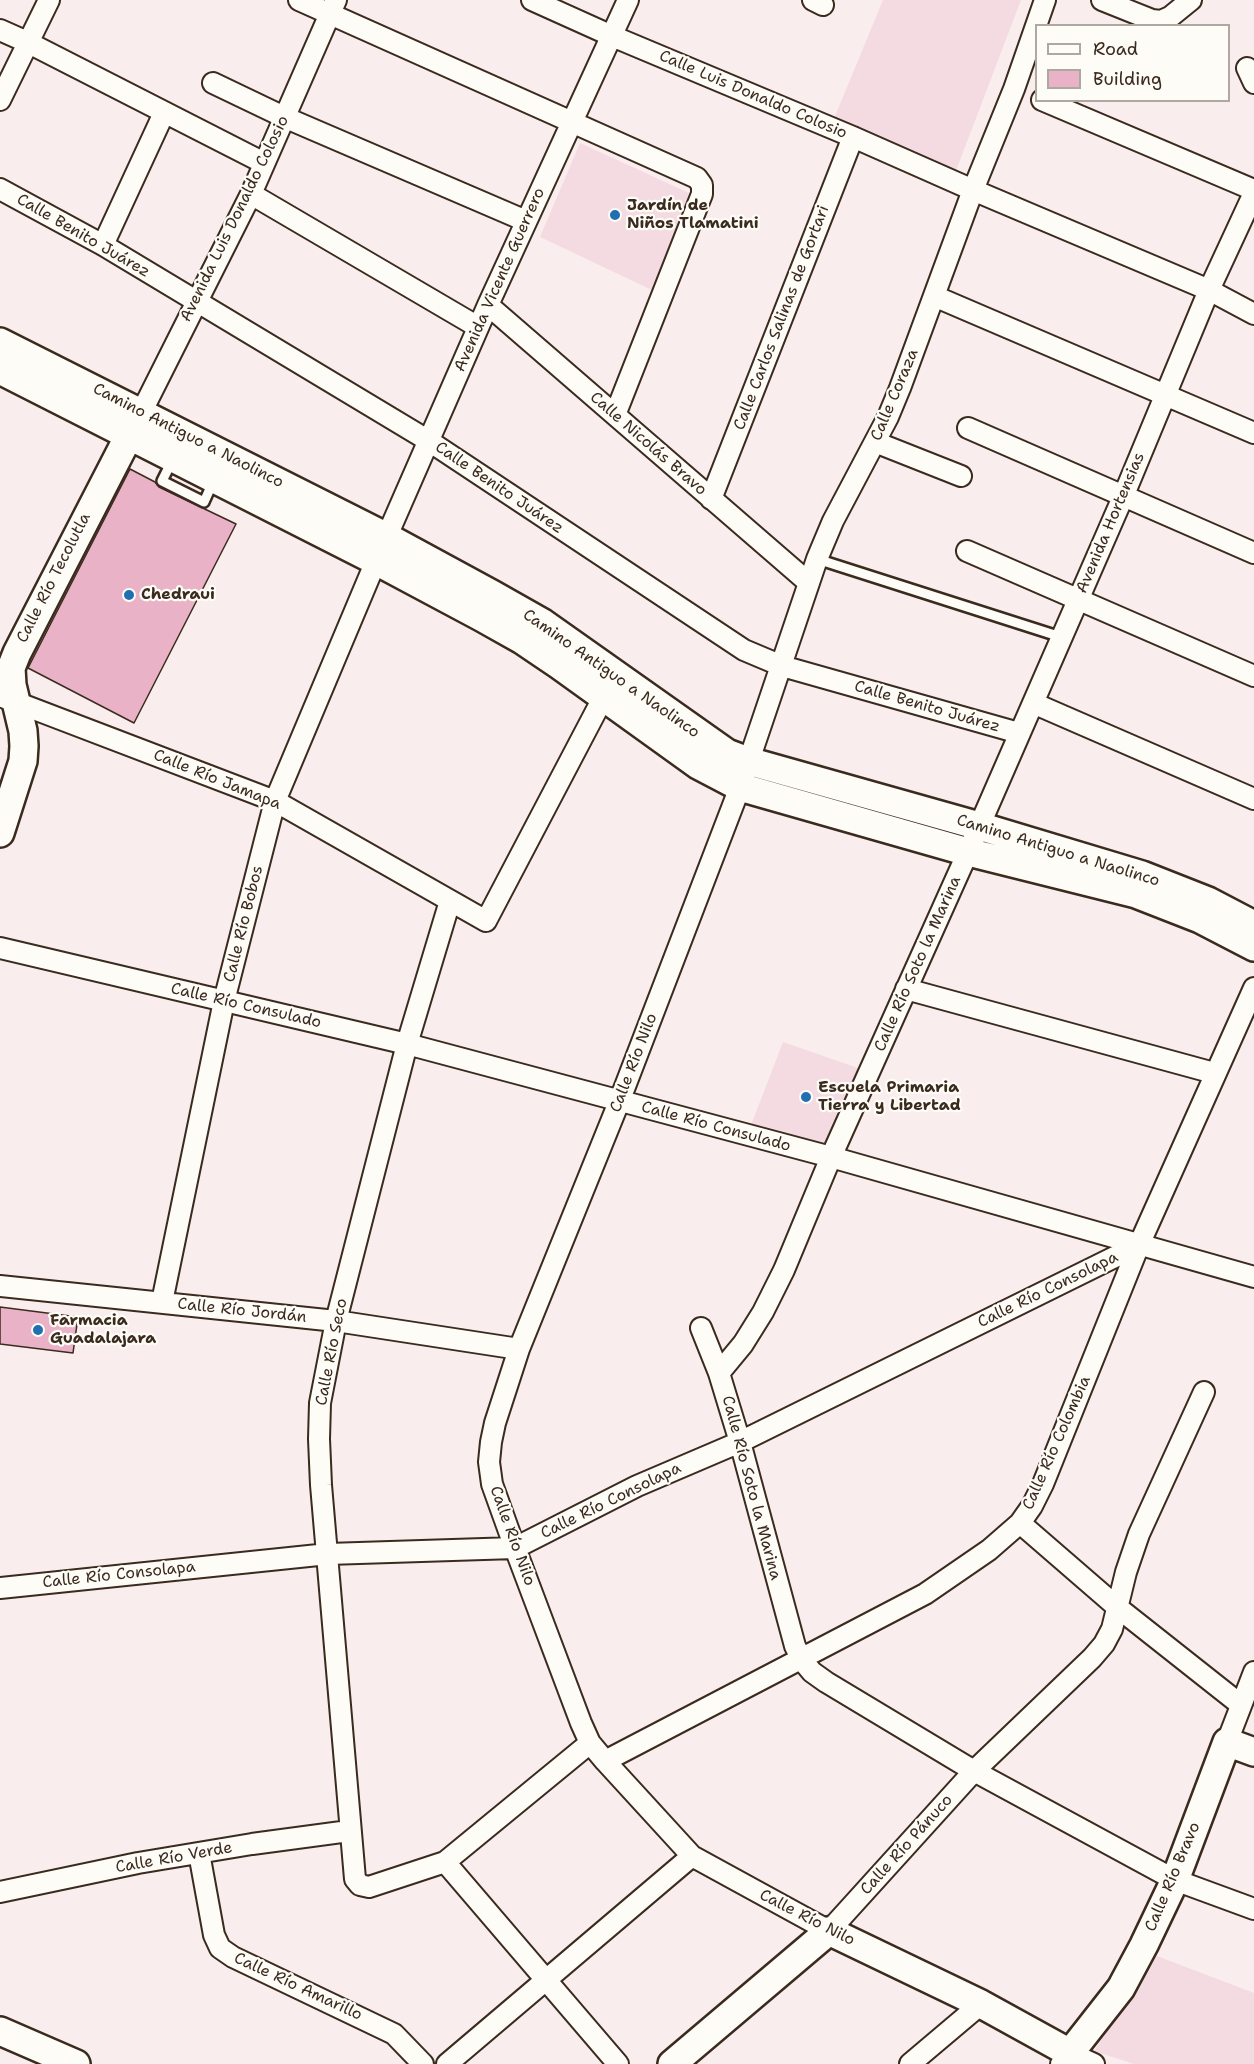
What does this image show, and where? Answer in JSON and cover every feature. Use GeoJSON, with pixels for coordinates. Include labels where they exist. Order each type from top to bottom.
{"type":"FeatureCollection","features":[{"type":"Feature","properties":{"kind":"main road","name":"Camino Antiguo a Naolinco"},"geometry":{"type":"LineString","coordinates":[[0,342],[135,424],[221,468],[376,561],[522,640],[698,765],[740,787],[968,852],[1136,894],[1200,919],[1254,947]]}},
{"type":"Feature","properties":{"kind":"main road","name":"Camino Antiguo a Naolinco"},"geometry":{"type":"LineString","coordinates":[[0,370],[135,424]]}},
{"type":"Feature","properties":{"kind":"main road","name":"Calle Río Tecolutla"},"geometry":{"type":"LineString","coordinates":[[0,833],[23,761],[23,731],[8,699],[12,685],[11,669],[16,652],[135,424]]}},
{"type":"Feature","properties":{"kind":"main road","name":"Camino Antiguo a Naolinco"},"geometry":{"type":"LineString","coordinates":[[221,468],[387,537],[543,623],[727,753],[1142,875],[1208,901],[1254,924]]}},
{"type":"Feature","properties":{"kind":"main road"},"geometry":{"type":"LineString","coordinates":[[1227,1742],[1254,1752]]}},
{"type":"Feature","properties":{"kind":"main road","name":"Calle Río Bravo"},"geometry":{"type":"LineString","coordinates":[[1075,2060],[1121,1988],[1175,1880],[1227,1742]]}},
{"type":"Feature","properties":{"kind":"main road","name":"Calle Río Nilo"},"geometry":{"type":"LineString","coordinates":[[829,1931],[981,2004],[1075,2060]]}},
{"type":"Feature","properties":{"kind":"main road","name":"Calle Río Pánuco"},"geometry":{"type":"LineString","coordinates":[[672,2064],[829,1931]]}},
{"type":"Feature","properties":{"kind":"main road"},"geometry":{"type":"LineString","coordinates":[[0,2031],[76,2064]]}},
{"type":"Feature","properties":{"kind":"street"},"geometry":{"type":"LineString","coordinates":[[0,100],[48,0]]}},
{"type":"Feature","properties":{"kind":"street"},"geometry":{"type":"LineString","coordinates":[[299,0],[333,7],[571,122],[697,178],[702,185],[702,194],[615,415]]}},
{"type":"Feature","properties":{"kind":"street","name":"Calle Luis Donaldo Colosio"},"geometry":{"type":"LineString","coordinates":[[532,0],[1209,290],[1254,314]]}},
{"type":"Feature","properties":{"kind":"street","name":"Avenida Vicente Guerrero"},"geometry":{"type":"LineString","coordinates":[[376,561],[478,327],[628,0]]}},
{"type":"Feature","properties":{"kind":"street","name":"Calle Coraza"},"geometry":{"type":"LineString","coordinates":[[1037,24],[1045,0]]}},
{"type":"Feature","properties":{"kind":"street"},"geometry":{"type":"LineString","coordinates":[[1102,0],[1152,20],[1161,21],[1170,17],[1191,0]]}},
{"type":"Feature","properties":{"kind":"street","name":"Avenida Luis Donaldo Colosio"},"geometry":{"type":"LineString","coordinates":[[135,424],[251,194],[333,7]]}},
{"type":"Feature","properties":{"kind":"street","name":"Calle Coraza"},"geometry":{"type":"LineString","coordinates":[[740,787],[817,559],[833,521],[875,442],[900,388],[1035,29]]}},
{"type":"Feature","properties":{"kind":"street"},"geometry":{"type":"LineString","coordinates":[[0,30],[264,163]]}},
{"type":"Feature","properties":{"kind":"street"},"geometry":{"type":"LineString","coordinates":[[213,83],[284,117],[526,221]]}},
{"type":"Feature","properties":{"kind":"street"},"geometry":{"type":"LineString","coordinates":[[1014,89],[1035,98]]}},
{"type":"Feature","properties":{"kind":"street"},"geometry":{"type":"LineString","coordinates":[[1047,102],[1254,191]]}},
{"type":"Feature","properties":{"kind":"street"},"geometry":{"type":"LineString","coordinates":[[103,245],[164,113]]}},
{"type":"Feature","properties":{"kind":"street","name":"Calle Carlos Salinas de Gortari"},"geometry":{"type":"LineString","coordinates":[[711,499],[853,137]]}},
{"type":"Feature","properties":{"kind":"street","name":"Calle Benito Juárez"},"geometry":{"type":"LineString","coordinates":[[0,189],[103,245],[429,441],[744,650],[782,666],[1019,733]]}},
{"type":"Feature","properties":{"kind":"street","name":"Avenida Hortensias"},"geometry":{"type":"LineString","coordinates":[[968,852],[1123,497],[1209,290],[1254,191]]}},
{"type":"Feature","properties":{"kind":"street"},"geometry":{"type":"LineString","coordinates":[[251,194],[478,327]]}},
{"type":"Feature","properties":{"kind":"street"},"geometry":{"type":"LineString","coordinates":[[934,296],[1254,433]]}},
{"type":"Feature","properties":{"kind":"street","name":"Calle Nicolás Bravo"},"geometry":{"type":"LineString","coordinates":[[488,305],[809,583]]}},
{"type":"Feature","properties":{"kind":"street"},"geometry":{"type":"LineString","coordinates":[[968,428],[1254,553]]}},
{"type":"Feature","properties":{"kind":"street"},"geometry":{"type":"LineString","coordinates":[[875,442],[960,476]]}},
{"type":"Feature","properties":{"kind":"street"},"geometry":{"type":"LineString","coordinates":[[968,551],[1254,676]]}},
{"type":"Feature","properties":{"kind":"street","name":"Calle Río Bobos"},"geometry":{"type":"LineString","coordinates":[[162,1302],[224,1001],[275,801],[376,561]]}},
{"type":"Feature","properties":{"kind":"street","name":"Calle Río Jamapa"},"geometry":{"type":"LineString","coordinates":[[8,699],[275,801],[486,921],[603,698]]}},
{"type":"Feature","properties":{"kind":"street"},"geometry":{"type":"LineString","coordinates":[[1033,703],[1254,800]]}},
{"type":"Feature","properties":{"kind":"street","name":"Calle Río Nilo"},"geometry":{"type":"LineString","coordinates":[[740,787],[619,1102],[519,1349],[495,1422],[489,1462],[492,1484],[515,1548],[590,1743],[692,1856],[829,1931]]}},
{"type":"Feature","properties":{"kind":"street","name":"Calle Río Soto la Marina"},"geometry":{"type":"LineString","coordinates":[[968,852],[763,1312],[743,1344],[719,1373],[790,1628],[802,1660],[812,1672],[974,1771],[1175,1880],[1254,1909]]}},
{"type":"Feature","properties":{"kind":"street","name":"Calle Río Seco"},"geometry":{"type":"LineString","coordinates":[[445,1862],[369,1887],[360,1885],[355,1879],[349,1831],[319,1439],[322,1394],[336,1321],[407,1044],[450,900]]}},
{"type":"Feature","properties":{"kind":"street","name":"Calle Río Consulado"},"geometry":{"type":"LineString","coordinates":[[0,948],[407,1044],[831,1157],[1254,1277]]}},
{"type":"Feature","properties":{"kind":"street","name":"Calle Río Colombia"},"geometry":{"type":"LineString","coordinates":[[605,1761],[925,1594],[989,1550],[1020,1523],[1043,1484],[1139,1245],[1254,988]]}},
{"type":"Feature","properties":{"kind":"street"},"geometry":{"type":"LineString","coordinates":[[906,989],[1215,1073]]}},
{"type":"Feature","properties":{"kind":"street","name":"Calle Río Consolapa"},"geometry":{"type":"LineString","coordinates":[[0,1588],[328,1554],[515,1548],[637,1486],[740,1442],[1139,1245]]}},
{"type":"Feature","properties":{"kind":"street","name":"Calle Río Jordán"},"geometry":{"type":"LineString","coordinates":[[0,1286],[336,1321],[519,1349]]}},
{"type":"Feature","properties":{"kind":"street"},"geometry":{"type":"LineString","coordinates":[[700,1328],[719,1373]]}},
{"type":"Feature","properties":{"kind":"street","name":"Calle Río Pánuco"},"geometry":{"type":"LineString","coordinates":[[829,1931],[974,1771],[1104,1644],[1112,1629],[1139,1534],[1204,1392]]}},
{"type":"Feature","properties":{"kind":"street"},"geometry":{"type":"LineString","coordinates":[[1020,1523],[1117,1607],[1241,1705]]}},
{"type":"Feature","properties":{"kind":"street","name":"Calle Río Bravo"},"geometry":{"type":"LineString","coordinates":[[1227,1742],[1254,1672]]}},
{"type":"Feature","properties":{"kind":"street"},"geometry":{"type":"LineString","coordinates":[[590,1743],[445,1862],[618,2064]]}},
{"type":"Feature","properties":{"kind":"street","name":"Calle Río Verde"},"geometry":{"type":"LineString","coordinates":[[0,1892],[199,1853],[349,1831]]}},
{"type":"Feature","properties":{"kind":"street","name":"Calle Río Amarillo"},"geometry":{"type":"LineString","coordinates":[[199,1853],[214,1935],[220,1948],[233,1957],[379,2025],[394,2034],[423,2064]]}},
{"type":"Feature","properties":{"kind":"street"},"geometry":{"type":"LineString","coordinates":[[447,2064],[692,1856]]}},
{"type":"Feature","properties":{"kind":"street"},"geometry":{"type":"LineString","coordinates":[[910,2064],[981,2004]]}},
{"type":"Feature","properties":{"kind":"lane"},"geometry":{"type":"LineString","coordinates":[[817,559],[1061,637]]}},
{"type":"Feature","properties":{"kind":"shaded area"},"geometry":{"type":"Polygon","coordinates":[[[883,0],[1021,0],[954,176],[833,121],[883,0]]]}},
{"type":"Feature","properties":{"kind":"shaded area","name":"Jardín de Niños Tlamatini"},"geometry":{"type":"Polygon","coordinates":[[[580,143],[689,193],[654,291],[540,237],[580,143]]]}},
{"type":"Feature","properties":{"kind":"shaded area","name":"Escuela Primaria Tierra y Libertad"},"geometry":{"type":"Polygon","coordinates":[[[783,1042],[861,1069],[829,1148],[751,1125],[783,1042]]]}},
{"type":"Feature","properties":{"kind":"shaded area"},"geometry":{"type":"Polygon","coordinates":[[[1157,1956],[1254,1993],[1254,2064],[1134,2064],[1094,2051],[1157,1956]]]}},
{"type":"Feature","properties":{"kind":"building","name":"Chedraui"},"geometry":{"type":"Polygon","coordinates":[[[130,469],[155,482],[159,487],[236,524],[134,723],[28,668],[130,469]]]}},
{"type":"Feature","properties":{"kind":"building","name":"Farmacia Guadalajara"},"geometry":{"type":"Polygon","coordinates":[[[0,1307],[78,1317],[73,1353],[0,1344],[0,1307]]]}},
{"type":"Feature","properties":{"kind":"place","name":"Jardín de Niños Tlamatini"},"geometry":{"type":"Point","coordinates":[615,215]}},
{"type":"Feature","properties":{"kind":"place","name":"Chedraui"},"geometry":{"type":"Point","coordinates":[129,595]}},
{"type":"Feature","properties":{"kind":"place","name":"Escuela Primaria Tierra y Libertad"},"geometry":{"type":"Point","coordinates":[806,1097]}},
{"type":"Feature","properties":{"kind":"place","name":"Farmacia Guadalajara"},"geometry":{"type":"Point","coordinates":[38,1330]}}]}
